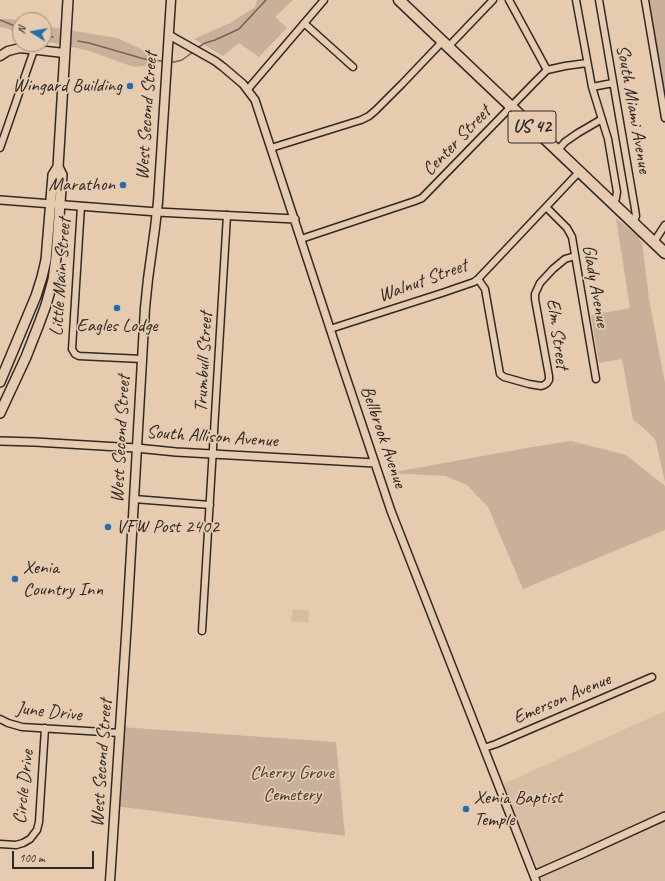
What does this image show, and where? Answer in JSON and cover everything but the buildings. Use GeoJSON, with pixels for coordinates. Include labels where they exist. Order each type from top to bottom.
{"type":"FeatureCollection","features":[{"type":"Feature","properties":{"kind":"highway","name":"US 42"},"geometry":{"type":"LineString","coordinates":[[398,0],[665,253]]}},
{"type":"Feature","properties":{"kind":"main road"},"geometry":{"type":"LineString","coordinates":[[0,413],[39,324],[49,295],[56,258],[62,176],[58,167],[68,0]]}},
{"type":"Feature","properties":{"kind":"main road","name":"West Second Street"},"geometry":{"type":"LineString","coordinates":[[110,881],[146,290],[157,212],[171,0]]}},
{"type":"Feature","properties":{"kind":"main road"},"geometry":{"type":"LineString","coordinates":[[0,56],[12,50]]}},
{"type":"Feature","properties":{"kind":"main road"},"geometry":{"type":"LineString","coordinates":[[52,52],[64,53]]}},
{"type":"Feature","properties":{"kind":"main road"},"geometry":{"type":"LineString","coordinates":[[0,382],[24,327],[39,287],[46,260],[52,175],[58,167]]}},
{"type":"Feature","properties":{"kind":"street"},"geometry":{"type":"LineString","coordinates":[[248,89],[324,0]]}},
{"type":"Feature","properties":{"kind":"street"},"geometry":{"type":"LineString","coordinates":[[271,148],[361,120],[369,116],[493,0]]}},
{"type":"Feature","properties":{"kind":"street"},"geometry":{"type":"LineString","coordinates":[[509,0],[547,70],[587,63]]}},
{"type":"Feature","properties":{"kind":"street"},"geometry":{"type":"LineString","coordinates":[[576,0],[592,87],[608,139],[617,192],[614,204]]}},
{"type":"Feature","properties":{"kind":"street","name":"South Miami Avenue"},"geometry":{"type":"LineString","coordinates":[[599,0],[636,216],[633,223]]}},
{"type":"Feature","properties":{"kind":"street"},"geometry":{"type":"LineString","coordinates":[[645,0],[665,118]]}},
{"type":"Feature","properties":{"kind":"street"},"geometry":{"type":"LineString","coordinates":[[304,23],[353,67]]}},
{"type":"Feature","properties":{"kind":"street","name":"Bellbrook Avenue"},"geometry":{"type":"LineString","coordinates":[[168,35],[223,66],[248,89],[257,104],[391,511],[535,878]]}},
{"type":"Feature","properties":{"kind":"street"},"geometry":{"type":"LineString","coordinates":[[0,148],[33,52]]}},
{"type":"Feature","properties":{"kind":"street","name":"Center Street"},"geometry":{"type":"LineString","coordinates":[[301,239],[422,198],[547,70]]}},
{"type":"Feature","properties":{"kind":"street"},"geometry":{"type":"LineString","coordinates":[[592,87],[613,83]]}},
{"type":"Feature","properties":{"kind":"street"},"geometry":{"type":"LineString","coordinates":[[557,151],[574,135],[602,119]]}},
{"type":"Feature","properties":{"kind":"street","name":"Walnut Street"},"geometry":{"type":"LineString","coordinates":[[330,329],[471,284],[478,279],[579,172]]}},
{"type":"Feature","properties":{"kind":"street"},"geometry":{"type":"LineString","coordinates":[[0,200],[157,212],[295,220]]}},
{"type":"Feature","properties":{"kind":"street","name":"Little Main Street"},"geometry":{"type":"LineString","coordinates":[[81,206],[72,349],[75,354],[79,356],[142,359]]}},
{"type":"Feature","properties":{"kind":"street","name":"Glady Avenue"},"geometry":{"type":"LineString","coordinates":[[546,207],[570,231],[572,237],[596,379]]}},
{"type":"Feature","properties":{"kind":"street","name":"Trumbull Street"},"geometry":{"type":"LineString","coordinates":[[202,631],[228,215]]}},
{"type":"Feature","properties":{"kind":"street"},"geometry":{"type":"LineString","coordinates":[[654,242],[665,225]]}},
{"type":"Feature","properties":{"kind":"street","name":"Elm Street"},"geometry":{"type":"LineString","coordinates":[[478,279],[485,289],[500,374],[504,377],[541,386],[547,383],[549,376],[535,294],[540,283],[553,269],[565,259],[575,256]]}},
{"type":"Feature","properties":{"kind":"street","name":"South Allison Avenue"},"geometry":{"type":"LineString","coordinates":[[0,441],[22,441],[176,452],[375,463]]}},
{"type":"Feature","properties":{"kind":"street"},"geometry":{"type":"LineString","coordinates":[[134,499],[210,505]]}},
{"type":"Feature","properties":{"kind":"street","name":"Emerson Avenue"},"geometry":{"type":"LineString","coordinates":[[484,748],[652,677]]}},
{"type":"Feature","properties":{"kind":"street","name":"June Drive"},"geometry":{"type":"LineString","coordinates":[[0,719],[22,727],[120,733]]}},
{"type":"Feature","properties":{"kind":"street","name":"Circle Drive"},"geometry":{"type":"LineString","coordinates":[[0,844],[16,845],[23,843],[30,839],[37,830],[39,822],[45,728]]}},
{"type":"Feature","properties":{"kind":"street"},"geometry":{"type":"LineString","coordinates":[[535,878],[584,853],[665,816]]}},
{"type":"Feature","properties":{"kind":"shaded area"},"geometry":{"type":"Polygon","coordinates":[[[293,609],[309,611],[308,623],[291,621],[293,609]]]}},
{"type":"Feature","properties":{"kind":"shaded area"},"geometry":{"type":"Polygon","coordinates":[[[665,711],[665,881],[542,881],[503,784],[665,711]]]}},
{"type":"Feature","properties":{"kind":"green space"},"geometry":{"type":"Polygon","coordinates":[[[257,0],[293,0],[275,17],[287,28],[259,57],[239,43],[223,56],[194,39],[230,23],[255,7],[257,0]]]}},
{"type":"Feature","properties":{"kind":"green space"},"geometry":{"type":"Polygon","coordinates":[[[649,0],[665,0],[665,101],[649,0]]]}},
{"type":"Feature","properties":{"kind":"green space"},"geometry":{"type":"Polygon","coordinates":[[[0,19],[12,19],[12,31],[0,27],[0,19]]]}},
{"type":"Feature","properties":{"kind":"green space"},"geometry":{"type":"Polygon","coordinates":[[[52,27],[117,38],[156,56],[155,65],[134,67],[86,50],[52,43],[52,27]]]}},
{"type":"Feature","properties":{"kind":"green space"},"geometry":{"type":"Polygon","coordinates":[[[616,218],[639,237],[639,240],[642,242],[649,299],[665,383],[665,482],[654,438],[633,420],[622,359],[599,363],[591,315],[630,308],[616,218]]]}},
{"type":"Feature","properties":{"kind":"green space"},"geometry":{"type":"Polygon","coordinates":[[[571,441],[626,455],[665,486],[665,530],[523,589],[488,507],[467,485],[445,476],[389,473],[532,447],[571,441]]]}},
{"type":"Feature","properties":{"kind":"green space","name":"Cherry Grove Cemetery"},"geometry":{"type":"Polygon","coordinates":[[[120,727],[336,742],[345,836],[115,806],[120,727]]]}},
{"type":"Feature","properties":{"kind":"waterway"},"geometry":{"type":"LineString","coordinates":[[197,48],[205,43],[239,29],[266,0]]}},
{"type":"Feature","properties":{"kind":"waterway"},"geometry":{"type":"LineString","coordinates":[[0,20],[12,25]]}},
{"type":"Feature","properties":{"kind":"waterway"},"geometry":{"type":"LineString","coordinates":[[78,41],[148,60],[163,61]]}},
{"type":"Feature","properties":{"kind":"waterway"},"geometry":{"type":"LineString","coordinates":[[169,61],[174,62],[182,60],[193,52]]}},
{"type":"Feature","properties":{"kind":"place","name":"Wingard Building"},"geometry":{"type":"Point","coordinates":[130,86]}},
{"type":"Feature","properties":{"kind":"place","name":"Marathon"},"geometry":{"type":"Point","coordinates":[123,185]}},
{"type":"Feature","properties":{"kind":"place","name":"Eagles Lodge"},"geometry":{"type":"Point","coordinates":[117,308]}},
{"type":"Feature","properties":{"kind":"place","name":"VFW Post 2402"},"geometry":{"type":"Point","coordinates":[108,527]}},
{"type":"Feature","properties":{"kind":"place","name":"Xenia Country Inn"},"geometry":{"type":"Point","coordinates":[15,579]}},
{"type":"Feature","properties":{"kind":"place","name":"Xenia Baptist Temple"},"geometry":{"type":"Point","coordinates":[466,809]}}]}
